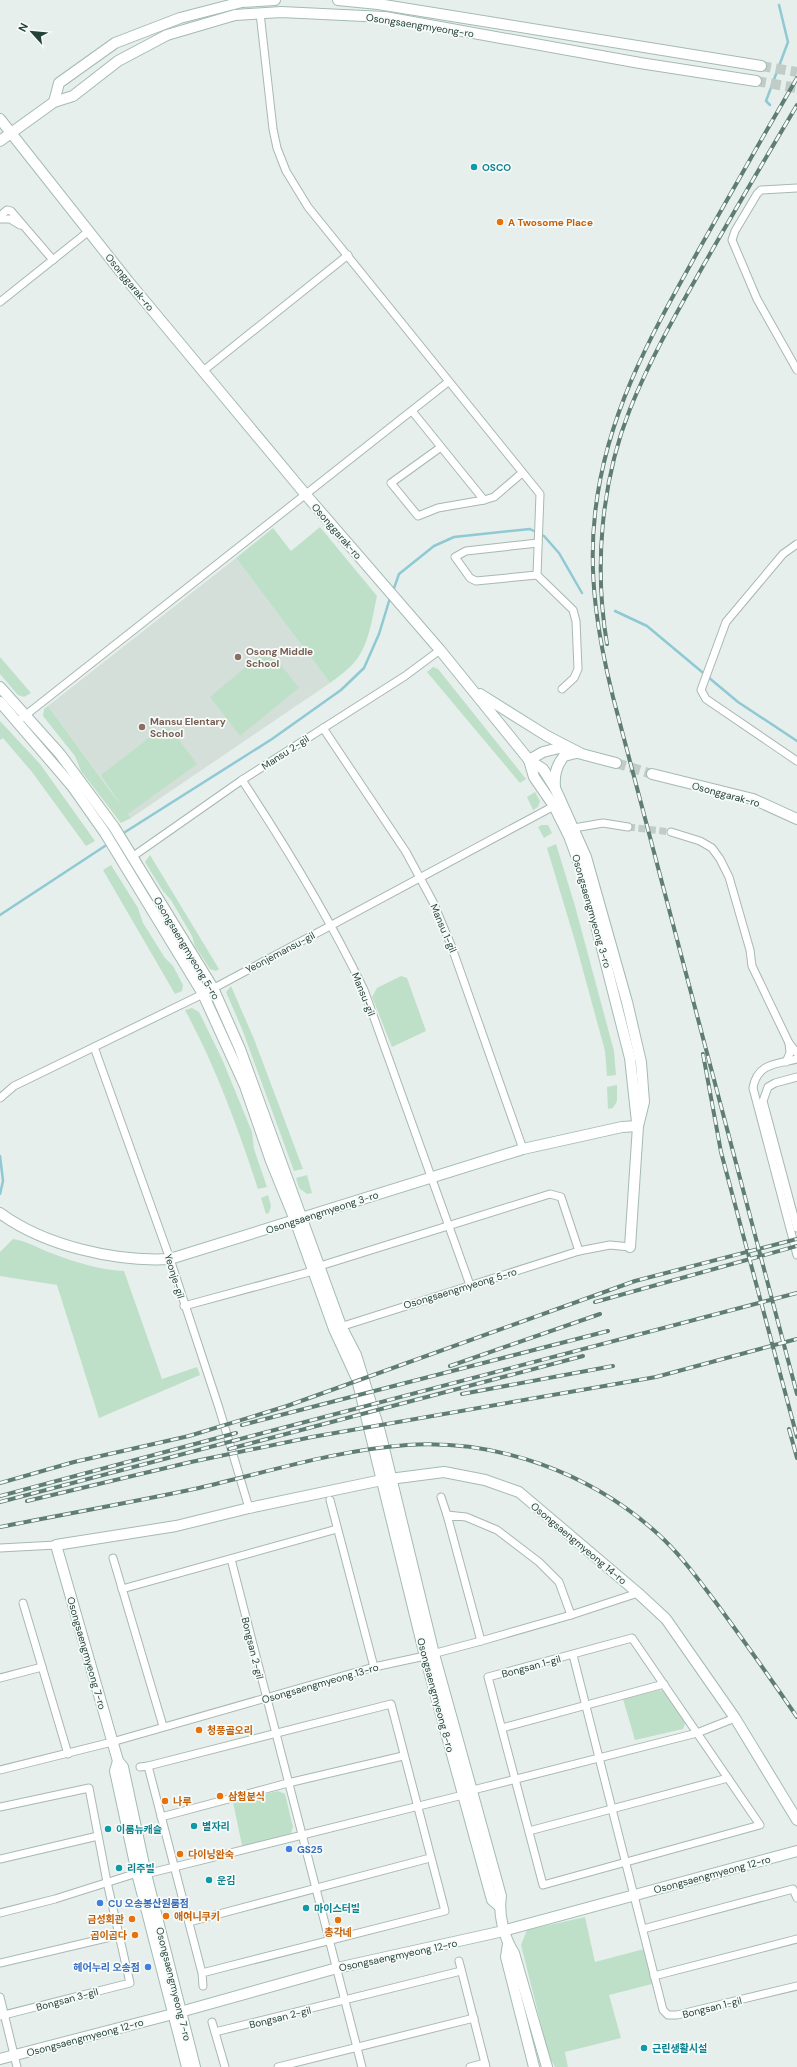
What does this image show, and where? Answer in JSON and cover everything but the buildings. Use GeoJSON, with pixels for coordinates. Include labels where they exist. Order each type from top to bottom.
{"type":"FeatureCollection","features":[{"type":"Feature","properties":{"kind":"street"},"geometry":{"type":"LineString","coordinates":[[54,102],[59,84],[115,43],[180,18],[242,2],[275,0]]}},
{"type":"Feature","properties":{"kind":"street","name":"Osongsaengmyeong-ro"},"geometry":{"type":"LineString","coordinates":[[338,0],[378,4],[761,66]]}},
{"type":"Feature","properties":{"kind":"street"},"geometry":{"type":"LineString","coordinates":[[260,13],[273,129],[277,148],[286,171],[308,207],[540,494],[536,575]]}},
{"type":"Feature","properties":{"kind":"street","name":"Osongsaengmyeong-ro"},"geometry":{"type":"LineString","coordinates":[[0,141],[54,102],[73,96],[118,62],[167,34],[235,15],[260,13],[320,13],[386,17],[640,63],[756,81]]}},
{"type":"Feature","properties":{"kind":"street","name":"Osonggarak-ro"},"geometry":{"type":"LineString","coordinates":[[0,118],[128,281],[306,495],[406,609],[529,760]]}},
{"type":"Feature","properties":{"kind":"street"},"geometry":{"type":"LineString","coordinates":[[797,188],[761,190],[746,213],[732,240],[757,299],[797,370]]}},
{"type":"Feature","properties":{"kind":"street"},"geometry":{"type":"LineString","coordinates":[[0,216],[7,210],[11,211],[22,226],[53,260]]}},
{"type":"Feature","properties":{"kind":"street"},"geometry":{"type":"LineString","coordinates":[[0,219],[10,219],[22,226]]}},
{"type":"Feature","properties":{"kind":"street"},"geometry":{"type":"LineString","coordinates":[[0,302],[89,230]]}},
{"type":"Feature","properties":{"kind":"street"},"geometry":{"type":"LineString","coordinates":[[203,371],[348,255]]}},
{"type":"Feature","properties":{"kind":"street"},"geometry":{"type":"LineString","coordinates":[[21,719],[448,382]]}},
{"type":"Feature","properties":{"kind":"street"},"geometry":{"type":"LineString","coordinates":[[412,411],[484,500]]}},
{"type":"Feature","properties":{"kind":"street"},"geometry":{"type":"LineString","coordinates":[[440,447],[391,483],[418,516],[438,508],[494,497],[522,473]]}},
{"type":"Feature","properties":{"kind":"street"},"geometry":{"type":"LineString","coordinates":[[538,541],[466,551],[455,557],[470,578],[476,581],[536,575],[573,610],[576,621],[578,669],[574,678],[562,689]]}},
{"type":"Feature","properties":{"kind":"street"},"geometry":{"type":"LineString","coordinates":[[797,544],[783,554],[726,622],[701,690],[706,699],[797,760]]}},
{"type":"Feature","properties":{"kind":"street","name":"Mansu 2-gil"},"geometry":{"type":"LineString","coordinates":[[132,857],[242,780],[405,676],[440,650]]}},
{"type":"Feature","properties":{"kind":"street","name":"Osongsaengmyeong 5-ro"},"geometry":{"type":"LineString","coordinates":[[0,687],[21,719],[72,786],[105,834],[203,994],[245,1086],[271,1161],[299,1219]]}},
{"type":"Feature","properties":{"kind":"street"},"geometry":{"type":"LineString","coordinates":[[470,687],[528,725],[580,753]]}},
{"type":"Feature","properties":{"kind":"street","name":"Osongsaengmyeong 5-ro"},"geometry":{"type":"LineString","coordinates":[[0,702],[60,754],[114,827],[213,988],[240,1049],[338,1327],[579,1251],[610,1245],[630,1247],[638,1126]]}},
{"type":"Feature","properties":{"kind":"street","name":"Mansu 1-gil"},"geometry":{"type":"LineString","coordinates":[[323,728],[406,852],[421,878],[451,945],[523,1149]]}},
{"type":"Feature","properties":{"kind":"street"},"geometry":{"type":"LineString","coordinates":[[529,760],[543,752],[559,748],[616,763]]}},
{"type":"Feature","properties":{"kind":"street"},"geometry":{"type":"LineString","coordinates":[[555,788],[555,775],[558,763],[564,756],[580,753]]}},
{"type":"Feature","properties":{"kind":"street","name":"Osongsaengmyeong 3-ro"},"geometry":{"type":"LineString","coordinates":[[529,760],[543,769],[555,788],[586,857],[627,1002],[641,1062],[644,1102],[638,1126]]}},
{"type":"Feature","properties":{"kind":"street","name":"Osongsaengmyeong 3-ro"},"geometry":{"type":"LineString","coordinates":[[529,760],[534,777],[554,806],[569,836],[583,874],[617,1002],[630,1058],[638,1126]]}},
{"type":"Feature","properties":{"kind":"street","name":"Osonggarak-ro"},"geometry":{"type":"LineString","coordinates":[[652,774],[753,799],[797,819]]}},
{"type":"Feature","properties":{"kind":"street","name":"Mansu-gil"},"geometry":{"type":"LineString","coordinates":[[242,780],[332,924],[364,990],[470,1285]]}},
{"type":"Feature","properties":{"kind":"street","name":"Yeonjemansu-gil"},"geometry":{"type":"LineString","coordinates":[[3,1096],[14,1086],[203,994],[554,806]]}},
{"type":"Feature","properties":{"kind":"street"},"geometry":{"type":"LineString","coordinates":[[574,828],[603,823],[628,826]]}},
{"type":"Feature","properties":{"kind":"street"},"geometry":{"type":"LineString","coordinates":[[671,832],[700,841],[712,848],[720,859],[729,877],[748,943],[752,966],[789,1043],[797,1052]]}},
{"type":"Feature","properties":{"kind":"street"},"geometry":{"type":"LineString","coordinates":[[786,1062],[790,1053],[789,1043]]}},
{"type":"Feature","properties":{"kind":"street","name":"Yeonje-gil"},"geometry":{"type":"LineString","coordinates":[[94,1047],[170,1259],[184,1306],[219,1408],[248,1508]]}},
{"type":"Feature","properties":{"kind":"street"},"geometry":{"type":"LineString","coordinates":[[797,1059],[766,1067],[759,1072],[755,1078],[753,1088],[797,1255]]}},
{"type":"Feature","properties":{"kind":"street"},"geometry":{"type":"LineString","coordinates":[[797,1077],[768,1087],[763,1101],[797,1228]]}},
{"type":"Feature","properties":{"kind":"street","name":"Osongsaengmyeong 3-ro"},"geometry":{"type":"LineString","coordinates":[[0,1214],[40,1235],[104,1254],[128,1259],[170,1259],[523,1149],[622,1127],[638,1126]]}},
{"type":"Feature","properties":{"kind":"street"},"geometry":{"type":"LineString","coordinates":[[184,1306],[316,1268],[550,1194],[561,1197],[579,1251]]}},
{"type":"Feature","properties":{"kind":"street","name":"Osongsaengmyeong 8-ro"},"geometry":{"type":"LineString","coordinates":[[338,1327],[357,1379],[387,1479],[463,1794],[492,1900],[499,1906]]}},
{"type":"Feature","properties":{"kind":"street","name":"Osongsaengmyeong 14-ro"},"geometry":{"type":"LineString","coordinates":[[56,1546],[176,1526],[248,1508],[387,1479],[444,1472],[485,1480],[519,1492],[638,1593],[666,1619],[735,1718],[797,1820]]}},
{"type":"Feature","properties":{"kind":"street"},"geometry":{"type":"LineString","coordinates":[[441,1497],[481,1641]]}},
{"type":"Feature","properties":{"kind":"street"},"geometry":{"type":"LineString","coordinates":[[330,1500],[374,1667]]}},
{"type":"Feature","properties":{"kind":"street"},"geometry":{"type":"LineString","coordinates":[[447,1515],[466,1517],[496,1530],[539,1562],[560,1582],[571,1616]]}},
{"type":"Feature","properties":{"kind":"street"},"geometry":{"type":"LineString","coordinates":[[122,1589],[337,1529]]}},
{"type":"Feature","properties":{"kind":"street"},"geometry":{"type":"LineString","coordinates":[[0,1548],[56,1546]]}},
{"type":"Feature","properties":{"kind":"street","name":"Osongsaengmyeong 7-ro"},"geometry":{"type":"LineString","coordinates":[[56,1546],[118,1762],[115,1771],[177,2013],[195,2067]]}},
{"type":"Feature","properties":{"kind":"street"},"geometry":{"type":"LineString","coordinates":[[113,1558],[163,1726]]}},
{"type":"Feature","properties":{"kind":"street","name":"Bongsan 2-gil"},"geometry":{"type":"LineString","coordinates":[[231,1559],[362,2067]]}},
{"type":"Feature","properties":{"kind":"street","name":"Osongsaengmyeong 13-ro"},"geometry":{"type":"LineString","coordinates":[[0,1770],[112,1742],[163,1726],[266,1699],[374,1667],[430,1655],[481,1641],[571,1616],[638,1593]]}},
{"type":"Feature","properties":{"kind":"street"},"geometry":{"type":"LineString","coordinates":[[22,1603],[68,1754]]}},
{"type":"Feature","properties":{"kind":"street","name":"Bongsan 1-gil"},"geometry":{"type":"LineString","coordinates":[[502,1728],[488,1677],[632,1638],[664,1684]]}},
{"type":"Feature","properties":{"kind":"street","name":"Osongsaengmyeong 8-ro"},"geometry":{"type":"LineString","coordinates":[[430,1655],[473,1790],[501,1896],[499,1906],[508,1944],[514,1953],[547,2067]]}},
{"type":"Feature","properties":{"kind":"street","name":"Bongsan 1-gil"},"geometry":{"type":"LineString","coordinates":[[573,1655],[663,2010],[668,2015],[677,2015],[797,1986]]}},
{"type":"Feature","properties":{"kind":"street"},"geometry":{"type":"LineString","coordinates":[[0,1678],[42,1667]]}},
{"type":"Feature","properties":{"kind":"street"},"geometry":{"type":"LineString","coordinates":[[664,1684],[760,1825],[544,1885],[502,1728],[586,1704],[664,1684]]}},
{"type":"Feature","properties":{"kind":"street"},"geometry":{"type":"LineString","coordinates":[[140,1767],[391,1704],[403,1756],[418,1807],[444,1910],[202,1973]]}},
{"type":"Feature","properties":{"kind":"street"},"geometry":{"type":"LineString","coordinates":[[473,1790],[697,1732],[735,1718]]}},
{"type":"Feature","properties":{"kind":"street"},"geometry":{"type":"LineString","coordinates":[[162,1817],[288,1783],[403,1756]]}},
{"type":"Feature","properties":{"kind":"street"},"geometry":{"type":"LineString","coordinates":[[148,1766],[202,1973],[203,1986]]}},
{"type":"Feature","properties":{"kind":"street"},"geometry":{"type":"LineString","coordinates":[[529,1831],[728,1778]]}},
{"type":"Feature","properties":{"kind":"street"},"geometry":{"type":"LineString","coordinates":[[0,1807],[88,1788],[119,1935],[0,1963]]}},
{"type":"Feature","properties":{"kind":"street"},"geometry":{"type":"LineString","coordinates":[[0,1913],[55,1899],[107,1882],[174,1868],[418,1807],[463,1794]]}},
{"type":"Feature","properties":{"kind":"street"},"geometry":{"type":"LineString","coordinates":[[0,1859],[98,1836]]}},
{"type":"Feature","properties":{"kind":"street","name":"Osongsaengmyeong 12-ro"},"geometry":{"type":"LineString","coordinates":[[0,2059],[177,2013],[337,1968],[505,1931],[797,1851]]}},
{"type":"Feature","properties":{"kind":"street"},"geometry":{"type":"LineString","coordinates":[[189,1922],[430,1858]]}},
{"type":"Feature","properties":{"kind":"street"},"geometry":{"type":"LineString","coordinates":[[643,1930],[793,1890],[797,1898]]}},
{"type":"Feature","properties":{"kind":"street","name":"Bongsan 3-gil"},"geometry":{"type":"LineString","coordinates":[[2,2016],[130,1982],[119,1935]]}},
{"type":"Feature","properties":{"kind":"street"},"geometry":{"type":"LineString","coordinates":[[654,1976],[797,1939]]}},
{"type":"Feature","properties":{"kind":"street","name":"Osongsaengmyeong 8-ro"},"geometry":{"type":"LineString","coordinates":[[508,1944],[506,1957],[534,2067]]}},
{"type":"Feature","properties":{"kind":"street"},"geometry":{"type":"LineString","coordinates":[[459,1961],[486,2065],[470,2067]]}},
{"type":"Feature","properties":{"kind":"street","name":"Bongsan 2-gil"},"geometry":{"type":"LineString","coordinates":[[215,2032],[345,2001],[461,1970]]}},
{"type":"Feature","properties":{"kind":"street"},"geometry":{"type":"LineString","coordinates":[[0,1997],[2,2016],[17,2067]]}},
{"type":"Feature","properties":{"kind":"street","name":"Osongsaengmyeong 7-ro"},"geometry":{"type":"LineString","coordinates":[[177,2013],[186,2067]]}},
{"type":"Feature","properties":{"kind":"street"},"geometry":{"type":"LineString","coordinates":[[278,2067],[474,2018]]}},
{"type":"Feature","properties":{"kind":"street"},"geometry":{"type":"LineString","coordinates":[[212,2022],[225,2067]]}},
{"type":"Feature","properties":{"kind":"shaded area"},"geometry":{"type":"Polygon","coordinates":[[[236,558],[330,683],[131,818],[48,706],[236,558]]]}},
{"type":"Feature","properties":{"kind":"green space"},"geometry":{"type":"Polygon","coordinates":[[[320,527],[377,596],[369,632],[358,658],[352,665],[330,683],[236,558],[273,528],[291,551],[320,527]]]}},
{"type":"Feature","properties":{"kind":"green space"},"geometry":{"type":"Polygon","coordinates":[[[268,648],[299,688],[240,736],[210,697],[268,648]]]}},
{"type":"Feature","properties":{"kind":"green space"},"geometry":{"type":"Polygon","coordinates":[[[0,657],[31,693],[24,697],[18,695],[0,674],[0,657]]]}},
{"type":"Feature","properties":{"kind":"green space"},"geometry":{"type":"Polygon","coordinates":[[[433,667],[438,669],[526,779],[520,783],[427,672],[433,667]]]}},
{"type":"Feature","properties":{"kind":"green space"},"geometry":{"type":"Polygon","coordinates":[[[48,706],[120,804],[101,775],[167,724],[197,764],[128,814],[131,818],[121,823],[81,771],[75,756],[43,716],[44,709],[48,706]]]}},
{"type":"Feature","properties":{"kind":"green space"},"geometry":{"type":"Polygon","coordinates":[[[0,721],[40,764],[95,841],[86,846],[32,772],[3,738],[0,740],[0,721]]]}},
{"type":"Feature","properties":{"kind":"green space"},"geometry":{"type":"Polygon","coordinates":[[[535,792],[540,801],[538,807],[533,810],[527,797],[535,792]]]}},
{"type":"Feature","properties":{"kind":"green space"},"geometry":{"type":"Polygon","coordinates":[[[548,825],[552,833],[544,838],[538,827],[548,825]]]}},
{"type":"Feature","properties":{"kind":"green space"},"geometry":{"type":"Polygon","coordinates":[[[556,844],[575,906],[614,1051],[616,1075],[607,1076],[605,1051],[575,941],[547,848],[556,844]]]}},
{"type":"Feature","properties":{"kind":"green space"},"geometry":{"type":"Polygon","coordinates":[[[150,855],[219,969],[216,971],[210,969],[195,946],[192,936],[171,900],[163,891],[145,862],[150,855]]]}},
{"type":"Feature","properties":{"kind":"green space"},"geometry":{"type":"Polygon","coordinates":[[[111,865],[138,908],[143,923],[165,958],[173,966],[183,985],[182,991],[175,994],[103,870],[111,865]]]}},
{"type":"Feature","properties":{"kind":"green space"},"geometry":{"type":"Polygon","coordinates":[[[401,976],[407,978],[426,1031],[392,1047],[372,997],[377,988],[401,976]]]}},
{"type":"Feature","properties":{"kind":"green space"},"geometry":{"type":"Polygon","coordinates":[[[231,986],[254,1039],[303,1169],[294,1171],[242,1029],[226,992],[231,986]]]}},
{"type":"Feature","properties":{"kind":"green space"},"geometry":{"type":"Polygon","coordinates":[[[192,1008],[199,1012],[222,1059],[252,1132],[254,1149],[267,1187],[258,1189],[226,1098],[207,1053],[185,1010],[192,1008]]]}},
{"type":"Feature","properties":{"kind":"green space"},"geometry":{"type":"Polygon","coordinates":[[[617,1085],[617,1101],[613,1108],[608,1109],[607,1087],[617,1085]]]}},
{"type":"Feature","properties":{"kind":"green space"},"geometry":{"type":"Polygon","coordinates":[[[307,1175],[312,1193],[307,1194],[299,1188],[296,1178],[307,1175]]]}},
{"type":"Feature","properties":{"kind":"green space"},"geometry":{"type":"Polygon","coordinates":[[[268,1195],[271,1206],[269,1213],[266,1214],[261,1198],[268,1195]]]}},
{"type":"Feature","properties":{"kind":"green space"},"geometry":{"type":"Polygon","coordinates":[[[13,1239],[27,1243],[66,1259],[105,1269],[124,1271],[162,1379],[197,1367],[200,1375],[99,1418],[57,1285],[0,1276],[0,1252],[13,1239]]]}},
{"type":"Feature","properties":{"kind":"green space"},"geometry":{"type":"Polygon","coordinates":[[[660,1690],[664,1691],[686,1721],[683,1729],[635,1740],[623,1699],[660,1690]]]}},
{"type":"Feature","properties":{"kind":"green space"},"geometry":{"type":"Polygon","coordinates":[[[278,1791],[285,1794],[293,1827],[289,1839],[243,1850],[233,1802],[278,1791]]]}},
{"type":"Feature","properties":{"kind":"green space"},"geometry":{"type":"Polygon","coordinates":[[[585,1917],[595,1962],[644,1949],[652,1984],[609,1995],[621,2038],[565,2052],[568,2067],[555,2067],[549,2056],[521,1945],[527,1930],[585,1917]]]}},
{"type":"Feature","properties":{"kind":"waterway"},"geometry":{"type":"LineString","coordinates":[[770,105],[766,101],[788,42],[779,5]]}},
{"type":"Feature","properties":{"kind":"waterway"},"geometry":{"type":"LineString","coordinates":[[393,591],[399,574],[434,546],[454,537],[530,529],[544,536],[559,553],[582,593]]}},
{"type":"Feature","properties":{"kind":"waterway"},"geometry":{"type":"LineString","coordinates":[[122,834],[272,739],[341,690],[364,668],[379,634],[390,598]]}},
{"type":"Feature","properties":{"kind":"waterway"},"geometry":{"type":"LineString","coordinates":[[615,611],[647,626],[738,702],[797,741]]}},
{"type":"Feature","properties":{"kind":"waterway"},"geometry":{"type":"LineString","coordinates":[[0,915],[108,844]]}},
{"type":"Feature","properties":{"kind":"waterway"},"geometry":{"type":"LineString","coordinates":[[0,1156],[3,1181],[0,1194]]}},
{"type":"Feature","properties":{"kind":"tunnel"},"geometry":{"type":"LineString","coordinates":[[761,66],[797,72]]}},
{"type":"Feature","properties":{"kind":"tunnel"},"geometry":{"type":"LineString","coordinates":[[756,81],[797,88]]}},
{"type":"Feature","properties":{"kind":"tunnel"},"geometry":{"type":"LineString","coordinates":[[616,763],[652,774]]}},
{"type":"Feature","properties":{"kind":"tunnel"},"geometry":{"type":"LineString","coordinates":[[628,827],[671,832]]}},
{"type":"Feature","properties":{"kind":"railway"},"geometry":{"type":"LineString","coordinates":[[797,78],[666,309],[634,374],[609,441],[601,477],[593,537],[596,606],[603,652],[613,697],[797,1394]]}},
{"type":"Feature","properties":{"kind":"railway"},"geometry":{"type":"LineString","coordinates":[[607,644],[603,615],[601,555],[607,495],[612,466],[620,437],[637,392],[671,324],[722,232],[797,105]]}},
{"type":"Feature","properties":{"kind":"railway"},"geometry":{"type":"LineString","coordinates":[[703,1054],[721,1152],[797,1437]]}},
{"type":"Feature","properties":{"kind":"railway"},"geometry":{"type":"LineString","coordinates":[[0,1483],[74,1462],[189,1436],[287,1406],[635,1281],[797,1239]]}},
{"type":"Feature","properties":{"kind":"railway"},"geometry":{"type":"LineString","coordinates":[[595,1302],[797,1246]]}},
{"type":"Feature","properties":{"kind":"railway"},"geometry":{"type":"LineString","coordinates":[[0,1502],[797,1293]]}},
{"type":"Feature","properties":{"kind":"railway"},"geometry":{"type":"LineString","coordinates":[[450,1366],[600,1314]]}},
{"type":"Feature","properties":{"kind":"railway"},"geometry":{"type":"LineString","coordinates":[[242,1425],[608,1331]]}},
{"type":"Feature","properties":{"kind":"railway"},"geometry":{"type":"LineString","coordinates":[[27,1501],[191,1462],[312,1437],[656,1377],[797,1339]]}},
{"type":"Feature","properties":{"kind":"railway"},"geometry":{"type":"LineString","coordinates":[[229,1449],[583,1356]]}},
{"type":"Feature","properties":{"kind":"railway"},"geometry":{"type":"LineString","coordinates":[[462,1394],[613,1366]]}},
{"type":"Feature","properties":{"kind":"railway"},"geometry":{"type":"LineString","coordinates":[[789,1429],[797,1458]]}},
{"type":"Feature","properties":{"kind":"railway"},"geometry":{"type":"LineString","coordinates":[[0,1496],[236,1433]]}},
{"type":"Feature","properties":{"kind":"railway"},"geometry":{"type":"LineString","coordinates":[[0,1527],[199,1488],[303,1462],[381,1448],[407,1445],[441,1445],[475,1448],[509,1454],[542,1464],[573,1477],[632,1512],[658,1534],[682,1559],[703,1585],[797,1717]]}},
{"type":"Feature","properties":{"kind":"place","name":"OSCO"},"geometry":{"type":"Point","coordinates":[474,167]}},
{"type":"Feature","properties":{"kind":"place","name":"A Twosome Place"},"geometry":{"type":"Point","coordinates":[500,222]}},
{"type":"Feature","properties":{"kind":"place","name":"Osong Middle School"},"geometry":{"type":"Point","coordinates":[238,657]}},
{"type":"Feature","properties":{"kind":"place","name":"Mansu Elentary School"},"geometry":{"type":"Point","coordinates":[142,727]}},
{"type":"Feature","properties":{"kind":"place","name":"청풍골오리"},"geometry":{"type":"Point","coordinates":[199,1730]}},
{"type":"Feature","properties":{"kind":"place","name":"삼첩분식"},"geometry":{"type":"Point","coordinates":[220,1796]}},
{"type":"Feature","properties":{"kind":"place","name":"나루"},"geometry":{"type":"Point","coordinates":[165,1801]}},
{"type":"Feature","properties":{"kind":"place","name":"별자리"},"geometry":{"type":"Point","coordinates":[194,1826]}},
{"type":"Feature","properties":{"kind":"place","name":"이룸뉴캐슬"},"geometry":{"type":"Point","coordinates":[108,1829]}},
{"type":"Feature","properties":{"kind":"place","name":"GS25"},"geometry":{"type":"Point","coordinates":[289,1849]}},
{"type":"Feature","properties":{"kind":"place","name":"다이닝완숙"},"geometry":{"type":"Point","coordinates":[180,1854]}},
{"type":"Feature","properties":{"kind":"place","name":"리주빌"},"geometry":{"type":"Point","coordinates":[119,1868]}},
{"type":"Feature","properties":{"kind":"place","name":"운김"},"geometry":{"type":"Point","coordinates":[209,1880]}},
{"type":"Feature","properties":{"kind":"place","name":"CU 오송봉산원룸점"},"geometry":{"type":"Point","coordinates":[100,1903]}},
{"type":"Feature","properties":{"kind":"place","name":"마이스터빌"},"geometry":{"type":"Point","coordinates":[306,1908]}},
{"type":"Feature","properties":{"kind":"place","name":"애여니쿠키"},"geometry":{"type":"Point","coordinates":[166,1916]}},
{"type":"Feature","properties":{"kind":"place","name":"금성회관"},"geometry":{"type":"Point","coordinates":[132,1919]}},
{"type":"Feature","properties":{"kind":"place","name":"총각네"},"geometry":{"type":"Point","coordinates":[338,1920]}},
{"type":"Feature","properties":{"kind":"place","name":"곱이곱다"},"geometry":{"type":"Point","coordinates":[135,1935]}},
{"type":"Feature","properties":{"kind":"place","name":"헤어누리 오송점"},"geometry":{"type":"Point","coordinates":[148,1967]}},
{"type":"Feature","properties":{"kind":"place","name":"근린생활시설"},"geometry":{"type":"Point","coordinates":[644,2048]}}]}
